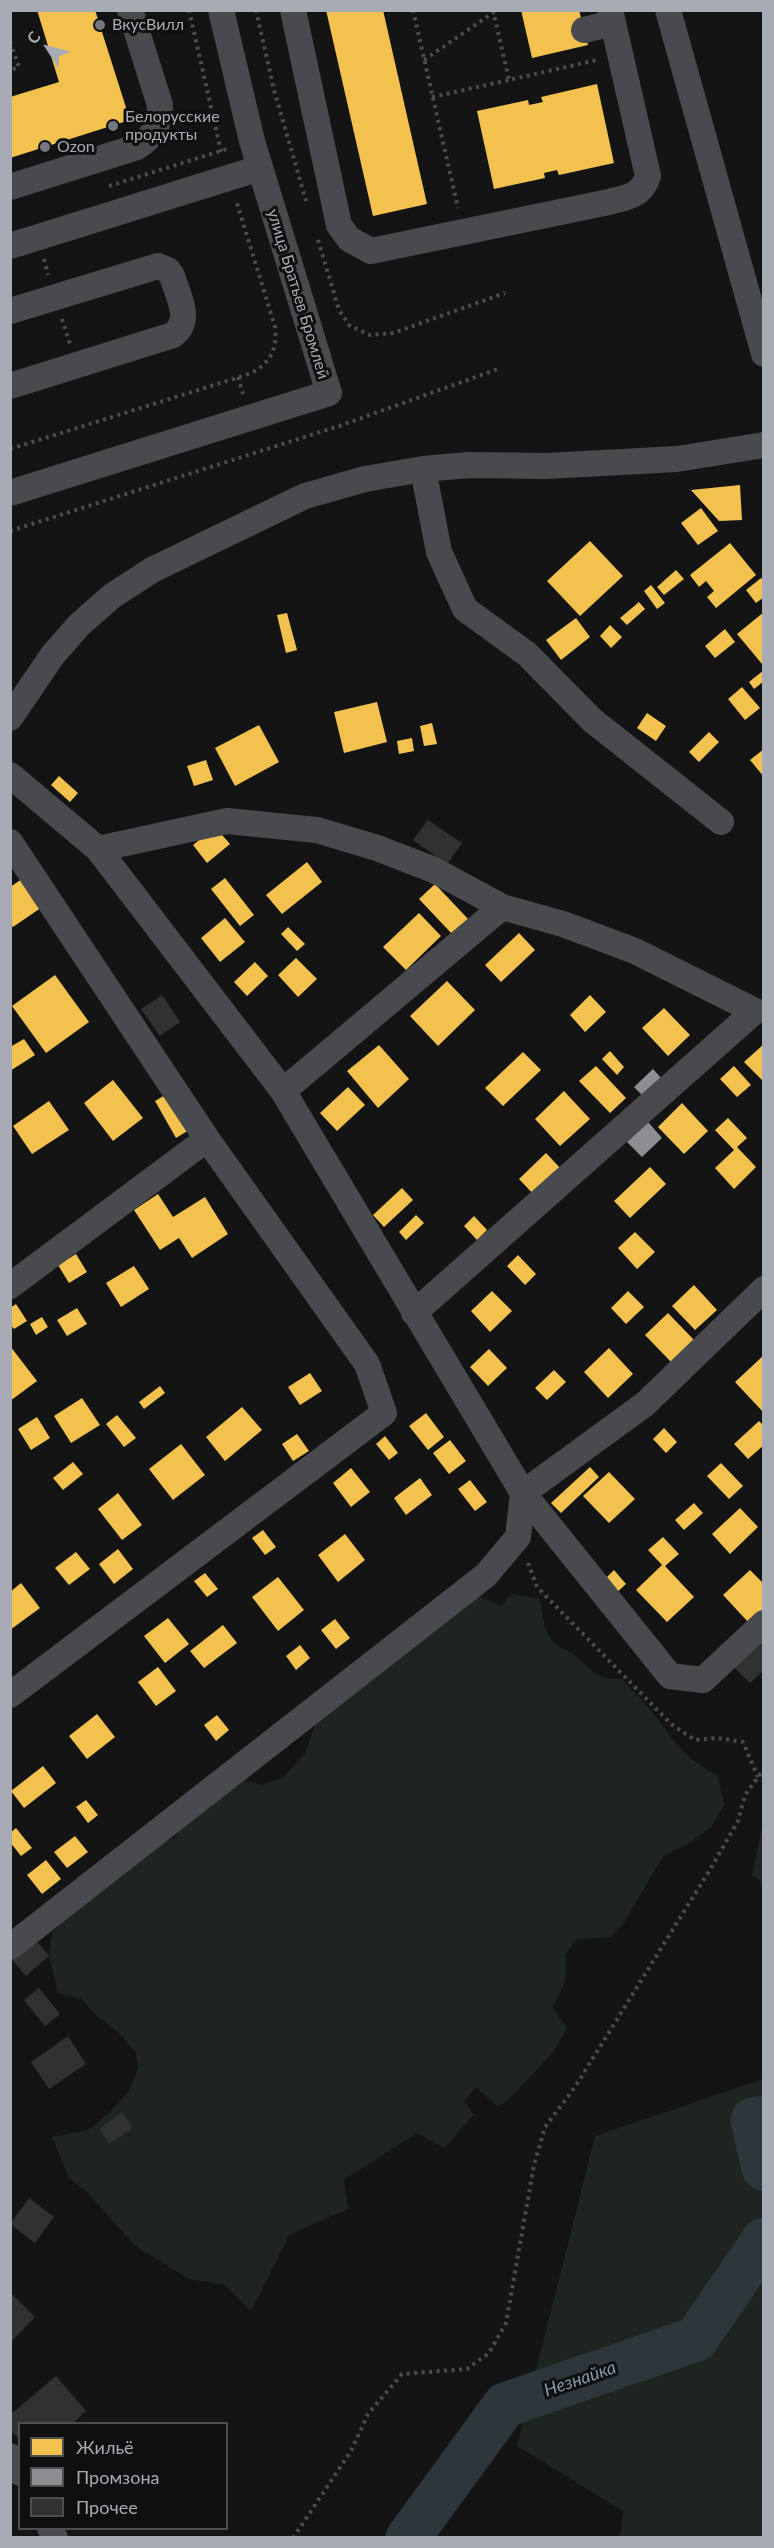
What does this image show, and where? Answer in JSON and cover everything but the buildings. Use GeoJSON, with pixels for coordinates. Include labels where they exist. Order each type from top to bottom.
{"type":"FeatureCollection","features":[{"type":"Feature","properties":{"kind":"street"},"geometry":{"type":"LineString","coordinates":[[10,187],[137,147],[153,134],[160,116],[160,105],[130,10]]}},
{"type":"Feature","properties":{"kind":"street","name":"улица Братьев Бромлей"},"geometry":{"type":"LineString","coordinates":[[10,493],[329,393],[260,168],[221,10]]}},
{"type":"Feature","properties":{"kind":"street"},"geometry":{"type":"LineString","coordinates":[[293,10],[334,210],[339,225],[349,239],[371,251],[609,202],[639,192],[648,176],[611,17],[584,30]]}},
{"type":"Feature","properties":{"kind":"street"},"geometry":{"type":"LineString","coordinates":[[668,10],[764,354]]}},
{"type":"Feature","properties":{"kind":"street"},"geometry":{"type":"LineString","coordinates":[[10,246],[260,168]]}},
{"type":"Feature","properties":{"kind":"street"},"geometry":{"type":"LineString","coordinates":[[10,311],[158,266],[168,270],[172,276],[185,318],[181,328],[173,335],[10,386]]}},
{"type":"Feature","properties":{"kind":"street"},"geometry":{"type":"LineString","coordinates":[[10,718],[52,656],[79,625],[112,596],[152,570],[305,496],[364,479],[423,469],[469,465],[546,466],[676,459],[764,445]]}},
{"type":"Feature","properties":{"kind":"street"},"geometry":{"type":"LineString","coordinates":[[423,469],[439,552],[465,609],[527,654],[592,720],[722,822]]}},
{"type":"Feature","properties":{"kind":"street"},"geometry":{"type":"LineString","coordinates":[[15,788],[98,849],[283,1091],[523,1493],[670,1676],[703,1680],[764,1623]]}},
{"type":"Feature","properties":{"kind":"street"},"geometry":{"type":"LineString","coordinates":[[98,849],[227,821],[318,830],[377,848],[434,870],[502,907],[563,924],[635,951],[755,1011],[414,1313]]}},
{"type":"Feature","properties":{"kind":"street"},"geometry":{"type":"LineString","coordinates":[[10,842],[207,1138],[367,1364],[384,1413],[10,1695]]}},
{"type":"Feature","properties":{"kind":"street"},"geometry":{"type":"LineString","coordinates":[[283,1091],[502,907]]}},
{"type":"Feature","properties":{"kind":"street"},"geometry":{"type":"LineString","coordinates":[[10,1286],[207,1138]]}},
{"type":"Feature","properties":{"kind":"street"},"geometry":{"type":"LineString","coordinates":[[10,1947],[486,1575],[518,1537],[523,1493],[645,1404],[764,1289]]}},
{"type":"Feature","properties":{"kind":"street"},"geometry":{"type":"LineString","coordinates":[[10,2456],[18,2470]]}},
{"type":"Feature","properties":{"kind":"path"},"geometry":{"type":"LineString","coordinates":[[10,449],[246,375],[264,365],[275,347],[275,327],[220,151],[189,10]]}},
{"type":"Feature","properties":{"kind":"path"},"geometry":{"type":"LineString","coordinates":[[256,10],[274,90],[309,211]]}},
{"type":"Feature","properties":{"kind":"path"},"geometry":{"type":"LineString","coordinates":[[413,10],[463,232]]}},
{"type":"Feature","properties":{"kind":"path"},"geometry":{"type":"LineString","coordinates":[[424,60],[493,11],[509,80]]}},
{"type":"Feature","properties":{"kind":"path"},"geometry":{"type":"LineString","coordinates":[[10,42],[19,67],[10,70]]}},
{"type":"Feature","properties":{"kind":"path"},"geometry":{"type":"LineString","coordinates":[[432,98],[620,54]]}},
{"type":"Feature","properties":{"kind":"path"},"geometry":{"type":"LineString","coordinates":[[108,186],[220,151]]}},
{"type":"Feature","properties":{"kind":"path"},"geometry":{"type":"LineString","coordinates":[[316,233],[339,310],[350,326],[370,335],[393,333],[505,292]]}},
{"type":"Feature","properties":{"kind":"path"},"geometry":{"type":"LineString","coordinates":[[10,531],[339,426],[498,369]]}},
{"type":"Feature","properties":{"kind":"path"},"geometry":{"type":"LineString","coordinates":[[292,2538],[351,2451],[368,2414],[402,2374],[467,2369],[489,2353],[506,2323],[534,2165],[545,2127],[575,2087],[711,1868],[738,1821],[745,1795],[764,1769]]}},
{"type":"Feature","properties":{"kind":"shaded area"},"geometry":{"type":"Polygon","coordinates":[[[468,1591],[500,1606],[512,1594],[540,1599],[545,1626],[554,1642],[575,1655],[600,1676],[622,1679],[645,1703],[685,1753],[718,1776],[724,1805],[711,1827],[691,1842],[663,1856],[624,1923],[609,1938],[577,1939],[565,1955],[564,1982],[552,2007],[567,2028],[553,2053],[505,2103],[497,2106],[476,2087],[464,2101],[474,2115],[444,2148],[417,2133],[344,2180],[348,2209],[289,2235],[251,2311],[225,2285],[189,2279],[135,2246],[87,2192],[69,2178],[52,2137],[88,2130],[108,2114],[129,2091],[138,2068],[136,2053],[121,2035],[81,1999],[58,1993],[49,1956],[52,1932],[146,1847],[175,1838],[182,1826],[243,1780],[262,1785],[284,1777],[305,1753],[315,1725],[341,1694],[468,1591]]]}},
{"type":"Feature","properties":{"kind":"shaded area"},"geometry":{"type":"Polygon","coordinates":[[[763,1822],[764,1884],[752,1875],[763,1822]]]}},
{"type":"Feature","properties":{"kind":"shaded area"},"geometry":{"type":"Polygon","coordinates":[[[763,2079],[763,2537],[620,2537],[623,2511],[517,2446],[595,2136],[763,2079]]]}},
{"type":"Feature","properties":{"kind":"waterway","name":"Незнайка"},"geometry":{"type":"LineString","coordinates":[[764,2118],[753,2120],[764,2168]]}},
{"type":"Feature","properties":{"kind":"waterway","name":"Незнайка"},"geometry":{"type":"LineString","coordinates":[[408,2538],[505,2405],[696,2339],[764,2240]]}},
{"type":"Feature","properties":{"kind":"place","name":"ВкусВилл"},"geometry":{"type":"Point","coordinates":[100,25]}},
{"type":"Feature","properties":{"kind":"place","name":"Белорусские продукты"},"geometry":{"type":"Point","coordinates":[113,126]}},
{"type":"Feature","properties":{"kind":"place","name":"Ozon"},"geometry":{"type":"Point","coordinates":[45,147]}}]}
